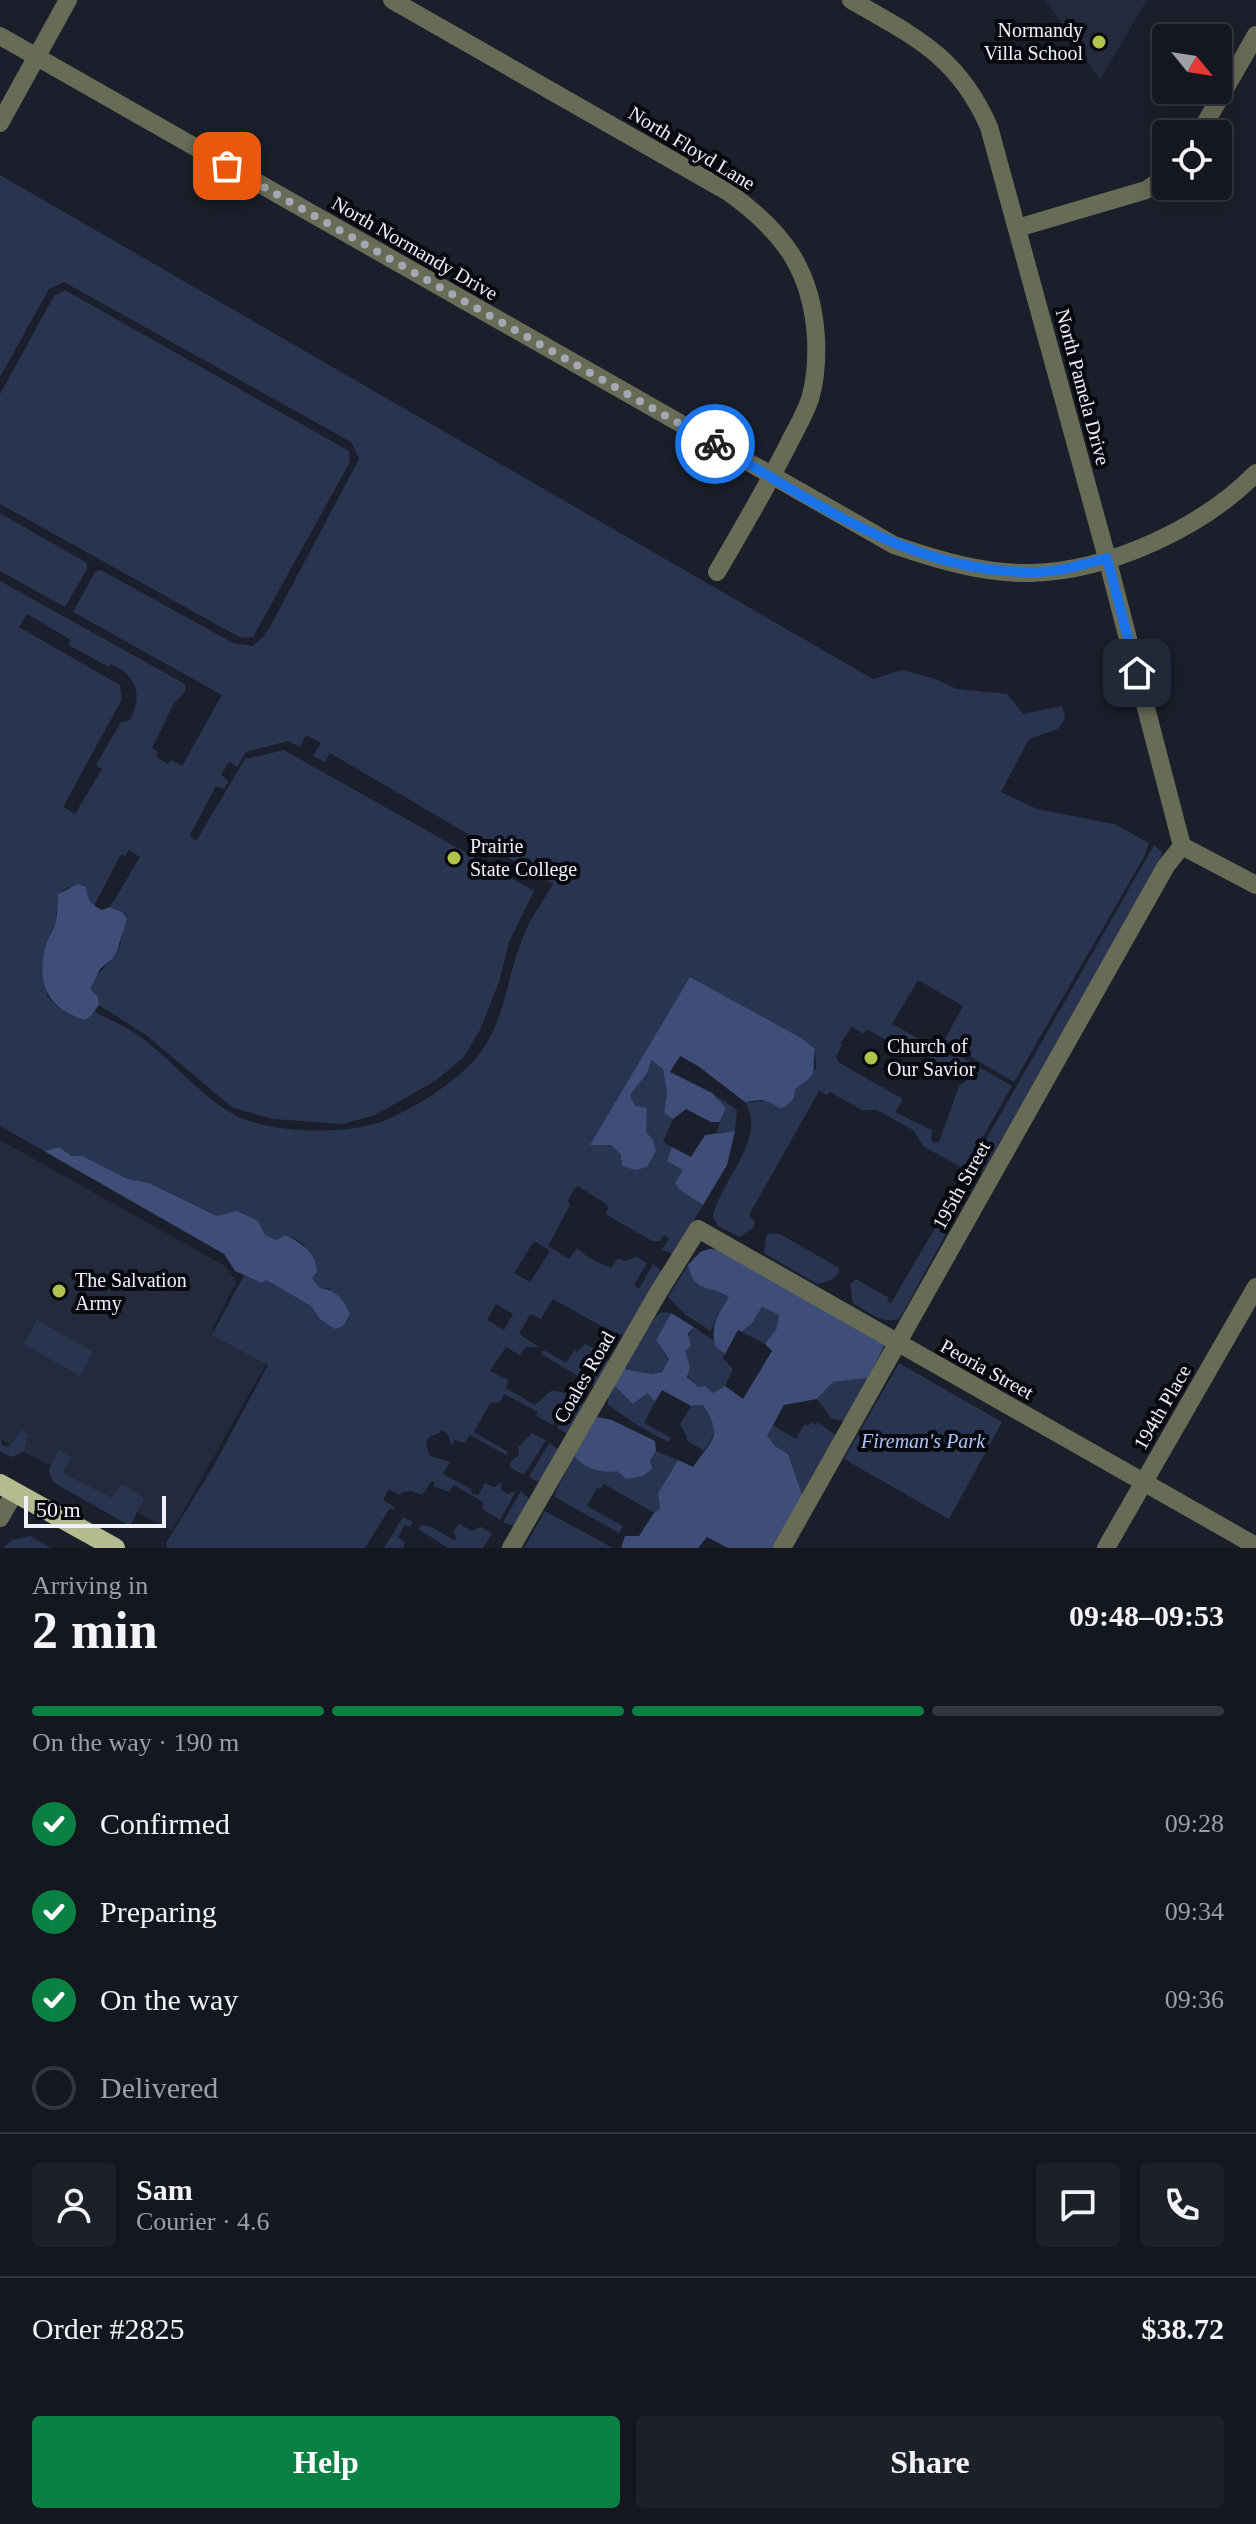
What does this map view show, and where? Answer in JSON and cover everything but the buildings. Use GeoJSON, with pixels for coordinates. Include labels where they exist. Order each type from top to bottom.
{"type":"FeatureCollection","features":[{"type":"Feature","properties":{"kind":"main road"},"geometry":{"type":"LineString","coordinates":[[8,1488],[115,1548]]}},
{"type":"Feature","properties":{"kind":"street"},"geometry":{"type":"LineString","coordinates":[[0,123],[68,0]]}},
{"type":"Feature","properties":{"kind":"street","name":"North Floyd Lane"},"geometry":{"type":"LineString","coordinates":[[392,0],[728,192],[766,221],[779,237],[796,261],[808,286],[814,313],[817,355],[809,403],[772,477]]}},
{"type":"Feature","properties":{"kind":"street","name":"North Pamela Drive"},"geometry":{"type":"LineString","coordinates":[[851,0],[927,45],[954,68],[989,127],[1182,846]]}},
{"type":"Feature","properties":{"kind":"street"},"geometry":{"type":"LineString","coordinates":[[1207,120],[1256,35]]}},
{"type":"Feature","properties":{"kind":"street","name":"North Normandy Drive"},"geometry":{"type":"LineString","coordinates":[[0,36],[894,545],[941,561],[985,569],[1031,573],[1068,569],[1163,539],[1197,521],[1256,473]]}},
{"type":"Feature","properties":{"kind":"street"},"geometry":{"type":"LineString","coordinates":[[1017,228],[1152,186]]}},
{"type":"Feature","properties":{"kind":"street"},"geometry":{"type":"LineString","coordinates":[[717,572],[772,477]]}},
{"type":"Feature","properties":{"kind":"street"},"geometry":{"type":"LineString","coordinates":[[1182,846],[1256,885]]}},
{"type":"Feature","properties":{"kind":"street","name":"195th Street"},"geometry":{"type":"LineString","coordinates":[[782,1548],[1158,880],[1182,846]]}},
{"type":"Feature","properties":{"kind":"street","name":"Peoria Street"},"geometry":{"type":"LineString","coordinates":[[698,1229],[1256,1546]]}},
{"type":"Feature","properties":{"kind":"street","name":"Coales Road"},"geometry":{"type":"LineString","coordinates":[[511,1548],[698,1229]]}},
{"type":"Feature","properties":{"kind":"street","name":"194th Place"},"geometry":{"type":"LineString","coordinates":[[1106,1548],[1256,1287]]}},
{"type":"Feature","properties":{"kind":"street"},"geometry":{"type":"LineString","coordinates":[[0,1518],[8,1488]]}},
{"type":"Feature","properties":{"kind":"shaded area","name":"Normandy Villa School"},"geometry":{"type":"Polygon","coordinates":[[[1045,0],[1147,0],[1100,80],[1045,0]]]}},
{"type":"Feature","properties":{"kind":"shaded area"},"geometry":{"type":"Polygon","coordinates":[[[78,884],[86,887],[95,906],[102,910],[110,907],[122,912],[127,919],[117,951],[100,969],[90,989],[98,997],[99,1005],[84,1020],[71,1015],[53,1001],[47,992],[42,970],[46,944],[57,914],[58,894],[78,884]]]}},
{"type":"Feature","properties":{"kind":"shaded area"},"geometry":{"type":"Polygon","coordinates":[[[690,977],[801,1038],[815,1049],[813,1072],[795,1089],[794,1098],[780,1108],[763,1100],[745,1102],[680,1056],[670,1072],[712,1093],[726,1108],[720,1122],[711,1122],[686,1109],[673,1119],[664,1113],[667,1093],[663,1069],[651,1060],[647,1073],[630,1095],[635,1106],[647,1108],[646,1132],[653,1140],[656,1151],[647,1167],[635,1170],[622,1166],[621,1155],[612,1145],[590,1145],[690,977]]]}},
{"type":"Feature","properties":{"kind":"shaded area"},"geometry":{"type":"Polygon","coordinates":[[[735,1131],[727,1165],[703,1205],[681,1191],[675,1183],[683,1170],[667,1161],[672,1147],[691,1157],[705,1135],[735,1131]]]}},
{"type":"Feature","properties":{"kind":"shaded area"},"geometry":{"type":"Polygon","coordinates":[[[0,1140],[225,1266],[237,1281],[212,1329],[267,1362],[172,1531],[0,1439],[0,1140]]]}},
{"type":"Feature","properties":{"kind":"shaded area"},"geometry":{"type":"Polygon","coordinates":[[[59,1147],[72,1156],[83,1156],[128,1179],[149,1183],[217,1216],[237,1211],[258,1221],[265,1235],[276,1240],[286,1235],[297,1241],[314,1259],[317,1272],[312,1278],[320,1288],[339,1296],[348,1309],[350,1314],[343,1326],[335,1329],[320,1319],[311,1306],[266,1280],[262,1283],[235,1271],[224,1254],[44,1151],[59,1147]]]}},
{"type":"Feature","properties":{"kind":"shaded area"},"geometry":{"type":"Polygon","coordinates":[[[726,1250],[885,1344],[868,1378],[833,1382],[817,1399],[784,1405],[767,1436],[788,1454],[803,1497],[773,1548],[728,1548],[707,1537],[698,1548],[621,1548],[625,1536],[639,1536],[660,1509],[658,1493],[678,1460],[693,1467],[710,1444],[714,1431],[703,1405],[691,1406],[662,1390],[655,1402],[647,1393],[633,1404],[614,1385],[623,1369],[652,1374],[662,1372],[669,1359],[656,1340],[671,1313],[694,1327],[688,1334],[691,1346],[685,1351],[690,1367],[687,1377],[698,1387],[705,1386],[713,1393],[725,1386],[743,1399],[772,1351],[765,1344],[777,1328],[779,1315],[762,1307],[752,1323],[742,1332],[738,1330],[725,1354],[715,1346],[714,1326],[729,1297],[698,1285],[688,1265],[700,1252],[726,1250]]]}},
{"type":"Feature","properties":{"kind":"shaded area"},"geometry":{"type":"Polygon","coordinates":[[[597,1417],[612,1420],[655,1441],[656,1451],[650,1460],[652,1469],[643,1476],[626,1479],[618,1471],[594,1470],[578,1460],[574,1456],[597,1417]]]}},
{"type":"Feature","properties":{"kind":"green space","name":"Prairie State College"},"geometry":{"type":"Polygon","coordinates":[[[0,175],[873,679],[902,670],[933,678],[957,689],[1007,694],[1023,714],[1062,706],[1065,718],[1058,729],[1029,739],[1001,792],[1037,809],[1114,824],[1149,843],[1144,857],[1014,1082],[944,1041],[963,1006],[918,980],[892,1024],[919,1039],[910,1054],[867,1029],[864,1034],[852,1027],[840,1044],[836,1057],[838,1062],[903,1099],[895,1112],[932,1130],[931,1140],[934,1143],[939,1142],[959,1086],[967,1080],[951,1067],[929,1058],[935,1047],[938,1049],[941,1045],[1012,1086],[964,1169],[923,1146],[914,1131],[892,1118],[876,1110],[862,1110],[830,1092],[827,1095],[819,1091],[749,1215],[755,1222],[754,1227],[740,1237],[718,1226],[713,1216],[717,1203],[747,1145],[751,1130],[751,1116],[745,1102],[771,1101],[795,1089],[816,1069],[815,1049],[690,977],[655,1063],[663,1069],[667,1093],[664,1113],[673,1119],[663,1142],[672,1147],[668,1161],[683,1170],[681,1191],[703,1205],[673,1254],[662,1250],[669,1238],[664,1235],[660,1241],[652,1241],[605,1214],[609,1208],[606,1204],[578,1186],[574,1189],[568,1201],[570,1205],[548,1246],[569,1259],[577,1248],[589,1258],[611,1268],[618,1258],[625,1261],[636,1257],[647,1263],[634,1285],[639,1289],[653,1264],[663,1272],[626,1336],[612,1333],[553,1299],[541,1319],[530,1314],[519,1334],[539,1347],[526,1347],[520,1355],[506,1347],[490,1371],[508,1380],[506,1388],[535,1405],[553,1391],[570,1396],[553,1425],[536,1416],[538,1412],[504,1394],[500,1402],[490,1403],[474,1432],[508,1452],[506,1455],[470,1435],[465,1443],[455,1440],[452,1446],[447,1433],[441,1430],[429,1437],[426,1443],[430,1456],[450,1462],[443,1474],[471,1489],[472,1494],[478,1495],[485,1483],[494,1487],[501,1483],[501,1490],[508,1494],[516,1491],[500,1520],[482,1509],[483,1502],[454,1485],[449,1492],[433,1486],[435,1483],[432,1481],[422,1495],[412,1491],[400,1495],[389,1489],[383,1500],[395,1507],[393,1510],[390,1508],[365,1548],[167,1548],[166,1543],[213,1467],[268,1365],[212,1335],[244,1275],[262,1283],[266,1280],[311,1306],[320,1319],[331,1289],[320,1288],[312,1278],[304,1244],[287,1235],[276,1240],[149,1183],[128,1179],[84,1156],[73,1156],[59,1147],[44,1151],[0,1126],[0,581],[185,684],[185,692],[174,703],[152,748],[158,752],[156,757],[168,764],[171,760],[182,766],[222,695],[73,612],[95,572],[101,570],[233,643],[253,646],[271,625],[359,459],[351,442],[64,282],[49,289],[0,377],[0,175]],[[27,614],[19,627],[120,685],[122,699],[63,807],[75,814],[102,769],[96,765],[121,722],[130,720],[136,702],[135,687],[120,669],[111,664],[109,667],[68,645],[71,640],[27,614]],[[306,735],[300,747],[288,741],[246,752],[237,767],[229,762],[221,775],[229,781],[224,789],[216,786],[190,835],[196,841],[245,759],[284,750],[534,891],[509,942],[499,982],[480,1030],[463,1058],[435,1081],[375,1115],[343,1124],[273,1119],[233,1108],[146,1035],[99,1005],[98,997],[89,989],[121,941],[122,912],[110,907],[140,857],[129,850],[125,856],[121,854],[94,906],[87,896],[68,887],[58,894],[56,921],[46,945],[47,996],[74,1017],[94,1011],[131,1030],[210,1098],[249,1121],[285,1129],[363,1127],[392,1118],[422,1102],[452,1081],[476,1058],[498,1020],[526,930],[553,884],[330,753],[325,762],[313,756],[321,743],[306,735]],[[534,1241],[514,1273],[530,1282],[550,1251],[534,1241]],[[496,1304],[487,1320],[504,1330],[513,1314],[496,1304]]]}},
{"type":"Feature","properties":{"kind":"green space"},"geometry":{"type":"Polygon","coordinates":[[[65,290],[349,451],[350,462],[253,637],[241,638],[0,504],[0,394],[54,296],[65,290]]]}},
{"type":"Feature","properties":{"kind":"green space"},"geometry":{"type":"Polygon","coordinates":[[[0,513],[87,563],[87,569],[65,607],[0,571],[0,513]]]}},
{"type":"Feature","properties":{"kind":"green space"},"geometry":{"type":"Polygon","coordinates":[[[1154,845],[1162,852],[1160,861],[982,1173],[967,1173],[1154,845]]]}},
{"type":"Feature","properties":{"kind":"green space"},"geometry":{"type":"Polygon","coordinates":[[[712,1093],[737,1110],[735,1131],[716,1133],[726,1108],[712,1093]]]}},
{"type":"Feature","properties":{"kind":"green space"},"geometry":{"type":"Polygon","coordinates":[[[958,1189],[965,1199],[900,1318],[881,1319],[853,1303],[850,1285],[856,1279],[889,1298],[887,1302],[891,1303],[958,1189]]]}},
{"type":"Feature","properties":{"kind":"green space"},"geometry":{"type":"Polygon","coordinates":[[[780,1234],[839,1268],[837,1276],[817,1284],[764,1253],[766,1236],[780,1234]]]}},
{"type":"Feature","properties":{"kind":"green space"},"geometry":{"type":"Polygon","coordinates":[[[688,1265],[698,1285],[730,1297],[711,1331],[686,1315],[668,1297],[688,1265]]]}},
{"type":"Feature","properties":{"kind":"green space"},"geometry":{"type":"Polygon","coordinates":[[[762,1307],[780,1315],[777,1328],[765,1344],[742,1332],[762,1307]]]}},
{"type":"Feature","properties":{"kind":"green space"},"geometry":{"type":"Polygon","coordinates":[[[662,1312],[671,1313],[656,1340],[669,1360],[662,1372],[652,1374],[623,1369],[655,1317],[662,1312]]]}},
{"type":"Feature","properties":{"kind":"green space"},"geometry":{"type":"Polygon","coordinates":[[[37,1320],[93,1352],[80,1376],[24,1344],[37,1320]]]}},
{"type":"Feature","properties":{"kind":"green space"},"geometry":{"type":"Polygon","coordinates":[[[694,1327],[713,1340],[733,1369],[725,1386],[713,1393],[697,1386],[687,1374],[685,1353],[694,1327]]]}},
{"type":"Feature","properties":{"kind":"green space"},"geometry":{"type":"Polygon","coordinates":[[[585,1344],[597,1350],[581,1378],[541,1354],[544,1350],[566,1363],[575,1349],[576,1353],[585,1344]]]}},
{"type":"Feature","properties":{"kind":"green space"},"geometry":{"type":"Polygon","coordinates":[[[601,1352],[611,1362],[597,1388],[584,1380],[601,1352]]]}},
{"type":"Feature","properties":{"kind":"green space","name":"Fireman's Park"},"geometry":{"type":"Polygon","coordinates":[[[899,1363],[1002,1422],[949,1519],[844,1459],[899,1363]]]}},
{"type":"Feature","properties":{"kind":"green space"},"geometry":{"type":"Polygon","coordinates":[[[868,1378],[844,1421],[832,1419],[817,1399],[833,1382],[868,1378]]]}},
{"type":"Feature","properties":{"kind":"green space"},"geometry":{"type":"Polygon","coordinates":[[[614,1385],[647,1393],[655,1402],[644,1423],[671,1438],[668,1442],[608,1405],[608,1396],[614,1385]]]}},
{"type":"Feature","properties":{"kind":"green space"},"geometry":{"type":"Polygon","coordinates":[[[575,1398],[587,1405],[570,1435],[557,1428],[575,1398]]]}},
{"type":"Feature","properties":{"kind":"green space"},"geometry":{"type":"Polygon","coordinates":[[[703,1405],[714,1428],[704,1451],[686,1440],[680,1424],[691,1406],[703,1405]]]}},
{"type":"Feature","properties":{"kind":"green space"},"geometry":{"type":"Polygon","coordinates":[[[811,1422],[815,1425],[817,1422],[836,1435],[803,1497],[788,1454],[766,1436],[772,1425],[796,1439],[804,1424],[808,1426],[811,1422]]]}},
{"type":"Feature","properties":{"kind":"green space"},"geometry":{"type":"Polygon","coordinates":[[[21,1429],[28,1435],[24,1451],[12,1457],[0,1452],[0,1437],[3,1446],[10,1446],[21,1429]]]}},
{"type":"Feature","properties":{"kind":"green space"},"geometry":{"type":"Polygon","coordinates":[[[532,1433],[546,1440],[524,1475],[509,1467],[519,1455],[518,1447],[532,1433]]]}},
{"type":"Feature","properties":{"kind":"green space"},"geometry":{"type":"Polygon","coordinates":[[[549,1443],[560,1451],[540,1483],[529,1477],[549,1443]]]}},
{"type":"Feature","properties":{"kind":"green space"},"geometry":{"type":"Polygon","coordinates":[[[59,1449],[71,1457],[63,1473],[112,1498],[122,1484],[142,1496],[144,1499],[130,1526],[53,1482],[49,1470],[59,1449]]]}},
{"type":"Feature","properties":{"kind":"green space"},"geometry":{"type":"Polygon","coordinates":[[[656,1451],[678,1460],[658,1493],[661,1509],[654,1513],[604,1484],[597,1488],[587,1506],[623,1526],[619,1533],[555,1497],[574,1456],[650,1460],[656,1451]]]}},
{"type":"Feature","properties":{"kind":"green space"},"geometry":{"type":"Polygon","coordinates":[[[521,1491],[531,1501],[516,1527],[503,1522],[521,1491]]]}},
{"type":"Feature","properties":{"kind":"green space"},"geometry":{"type":"Polygon","coordinates":[[[545,1511],[613,1548],[524,1548],[545,1511]]]}},
{"type":"Feature","properties":{"kind":"green space"},"geometry":{"type":"Polygon","coordinates":[[[403,1517],[413,1522],[410,1527],[405,1525],[398,1537],[405,1542],[403,1548],[384,1548],[403,1517]]]}},
{"type":"Feature","properties":{"kind":"green space"},"geometry":{"type":"Polygon","coordinates":[[[459,1524],[472,1531],[481,1527],[492,1534],[483,1548],[448,1548],[418,1529],[421,1525],[430,1526],[454,1540],[457,1538],[453,1532],[459,1524]]]}},
{"type":"Feature","properties":{"kind":"green space"},"geometry":{"type":"Polygon","coordinates":[[[30,1536],[51,1548],[3,1548],[12,1540],[30,1536]]]}},
{"type":"Feature","properties":{"kind":"way so far"},"geometry":{"type":"LineString","coordinates":[[227,166],[715,444]]}},
{"type":"Feature","properties":{"kind":"place","name":"Normandy Villa School"},"geometry":{"type":"Point","coordinates":[1099,42]}},
{"type":"Feature","properties":{"kind":"place","name":"Prairie State College"},"geometry":{"type":"Point","coordinates":[454,858]}},
{"type":"Feature","properties":{"kind":"place","name":"Church of Our Savior"},"geometry":{"type":"Point","coordinates":[871,1058]}},
{"type":"Feature","properties":{"kind":"place","name":"The Salvation Army"},"geometry":{"type":"Point","coordinates":[59,1291]}},
{"type":"Feature","properties":{"kind":"route"},"geometry":{"type":"LineString","coordinates":[[715,444],[894,545],[941,561],[1031,573],[1068,569],[1107,558],[1137,673]]}}]}
